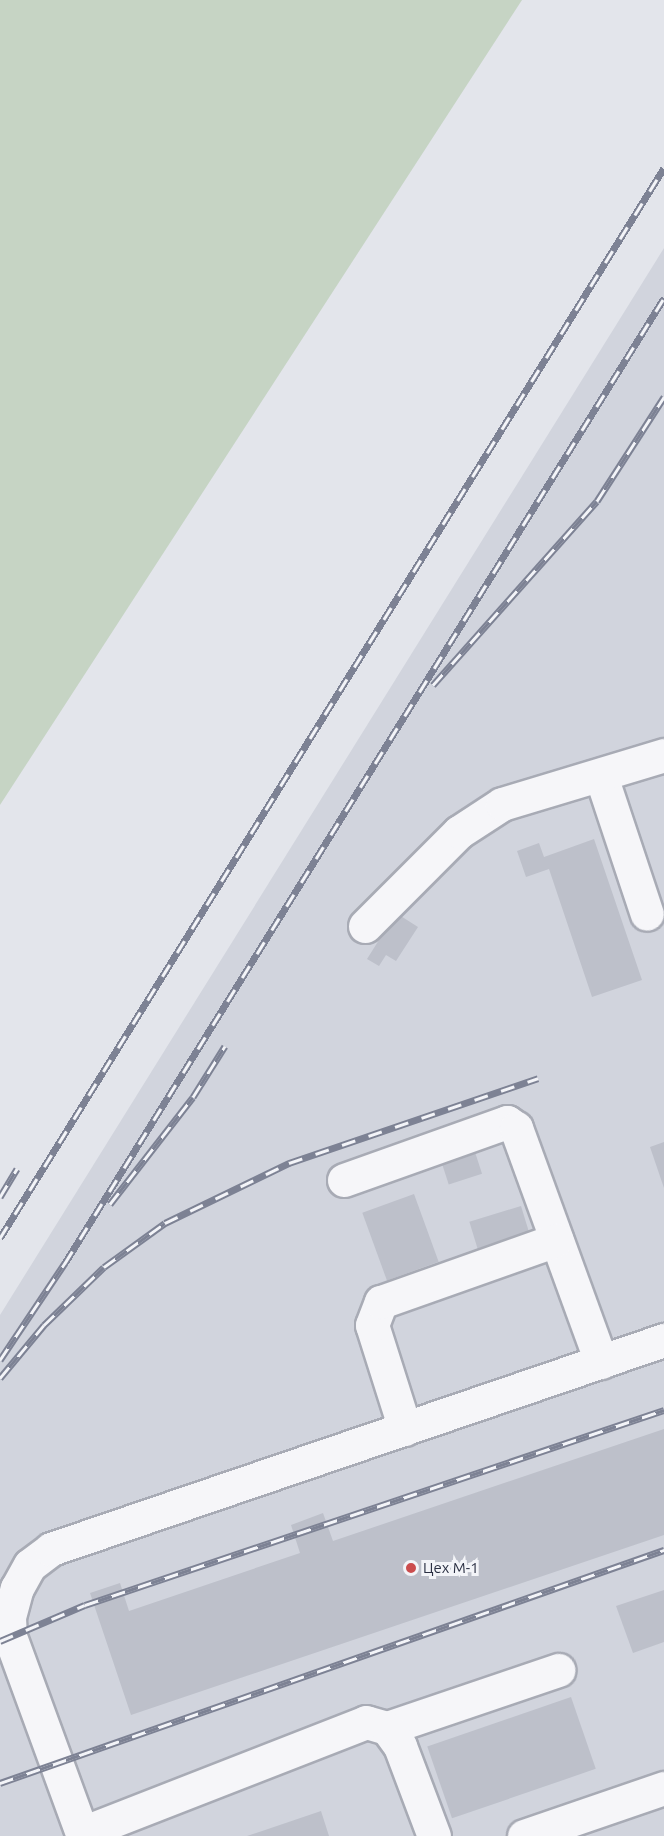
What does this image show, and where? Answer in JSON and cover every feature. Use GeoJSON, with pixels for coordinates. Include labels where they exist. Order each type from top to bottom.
{"type":"FeatureCollection","features":[{"type":"Feature","properties":{"kind":"lane"},"geometry":{"type":"LineString","coordinates":[[365,926],[459,832],[502,804],[601,777],[664,755]]}},
{"type":"Feature","properties":{"kind":"lane"},"geometry":{"type":"LineString","coordinates":[[601,777],[647,914]]}},
{"type":"Feature","properties":{"kind":"lane"},"geometry":{"type":"LineString","coordinates":[[344,1180],[507,1122],[516,1128],[601,1362]]}},
{"type":"Feature","properties":{"kind":"lane"},"geometry":{"type":"LineString","coordinates":[[405,1429],[372,1325],[381,1302],[556,1240]]}},
{"type":"Feature","properties":{"kind":"lane"},"geometry":{"type":"LineString","coordinates":[[558,1670],[387,1728],[366,1722],[82,1835],[10,1637],[9,1617],[16,1588],[30,1565],[51,1549],[664,1340]]}},
{"type":"Feature","properties":{"kind":"lane"},"geometry":{"type":"LineString","coordinates":[[387,1728],[400,1746],[434,1836]]}},
{"type":"Feature","properties":{"kind":"lane"},"geometry":{"type":"LineString","coordinates":[[524,1836],[664,1788]]}},
{"type":"Feature","properties":{"kind":"shaded area"},"geometry":{"type":"Polygon","coordinates":[[[664,248],[664,1836],[0,1836],[0,1315],[664,248]]]}},
{"type":"Feature","properties":{"kind":"green space"},"geometry":{"type":"Polygon","coordinates":[[[0,0],[522,0],[0,805],[0,0]]]}},
{"type":"Feature","properties":{"kind":"building"},"geometry":{"type":"Polygon","coordinates":[[[594,839],[642,980],[592,997],[549,869],[526,877],[517,851],[539,843],[544,857],[594,839]]]}},
{"type":"Feature","properties":{"kind":"building"},"geometry":{"type":"Polygon","coordinates":[[[396,913],[418,927],[396,961],[386,955],[379,966],[367,959],[396,913]]]}},
{"type":"Feature","properties":{"kind":"building"},"geometry":{"type":"Polygon","coordinates":[[[664,1142],[664,1188],[650,1147],[664,1142]]]}},
{"type":"Feature","properties":{"kind":"building"},"geometry":{"type":"Polygon","coordinates":[[[474,1149],[482,1174],[449,1185],[441,1160],[474,1149]]]}},
{"type":"Feature","properties":{"kind":"building"},"geometry":{"type":"Polygon","coordinates":[[[414,1194],[439,1262],[387,1280],[362,1213],[414,1194]]]}},
{"type":"Feature","properties":{"kind":"building"},"geometry":{"type":"Polygon","coordinates":[[[521,1206],[529,1233],[478,1249],[469,1222],[521,1206]]]}},
{"type":"Feature","properties":{"kind":"building","name":"Цех М-1"},"geometry":{"type":"Polygon","coordinates":[[[664,1429],[664,1535],[131,1715],[90,1593],[120,1583],[129,1611],[300,1553],[291,1525],[323,1513],[333,1541],[664,1429]]]}},
{"type":"Feature","properties":{"kind":"building"},"geometry":{"type":"Polygon","coordinates":[[[664,1590],[664,1642],[633,1653],[616,1606],[664,1590]]]}},
{"type":"Feature","properties":{"kind":"building"},"geometry":{"type":"Polygon","coordinates":[[[571,1697],[596,1769],[452,1818],[427,1746],[571,1697]]]}},
{"type":"Feature","properties":{"kind":"building"},"geometry":{"type":"Polygon","coordinates":[[[321,1811],[329,1836],[247,1836],[321,1811]]]}},
{"type":"Feature","properties":{"kind":"railway"},"geometry":{"type":"LineString","coordinates":[[0,1238],[664,168]]}},
{"type":"Feature","properties":{"kind":"railway"},"geometry":{"type":"LineString","coordinates":[[0,1360],[65,1263],[664,298]]}},
{"type":"Feature","properties":{"kind":"railway"},"geometry":{"type":"LineString","coordinates":[[433,685],[597,501],[664,397]]}},
{"type":"Feature","properties":{"kind":"railway"},"geometry":{"type":"LineString","coordinates":[[110,1204],[193,1097],[225,1046]]}},
{"type":"Feature","properties":{"kind":"railway"},"geometry":{"type":"LineString","coordinates":[[0,1378],[44,1325],[104,1267],[165,1223],[289,1163],[538,1078]]}},
{"type":"Feature","properties":{"kind":"railway"},"geometry":{"type":"LineString","coordinates":[[0,1197],[17,1169]]}},
{"type":"Feature","properties":{"kind":"railway"},"geometry":{"type":"LineString","coordinates":[[0,1641],[85,1605],[664,1410]]}},
{"type":"Feature","properties":{"kind":"railway"},"geometry":{"type":"LineString","coordinates":[[0,1783],[664,1550]]}},
{"type":"Feature","properties":{"kind":"place","name":"Цех М-1"},"geometry":{"type":"Point","coordinates":[411,1568]}}]}
